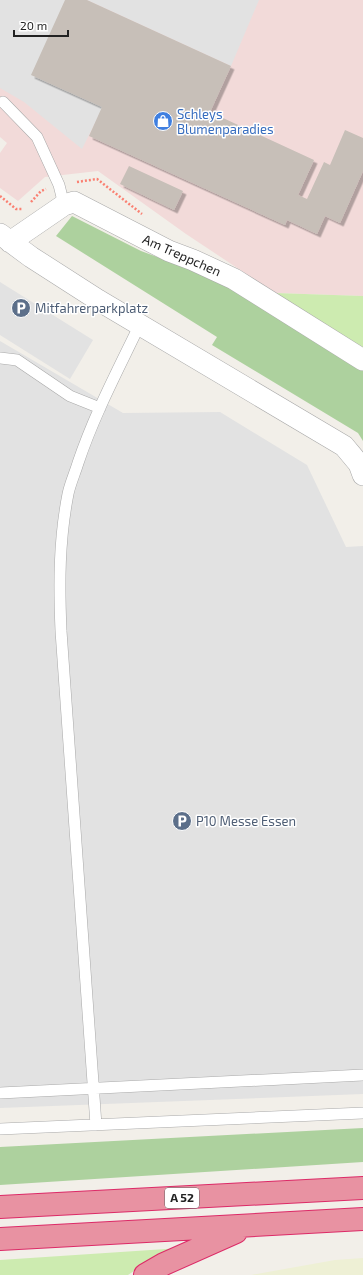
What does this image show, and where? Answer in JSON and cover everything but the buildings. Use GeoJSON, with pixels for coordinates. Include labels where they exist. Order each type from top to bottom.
{"type":"FeatureCollection","features":[{"type":"Feature","properties":{"kind":"highway","name":"A 52"},"geometry":{"type":"LineString","coordinates":[[0,1207],[363,1188]]}},
{"type":"Feature","properties":{"kind":"highway"},"geometry":{"type":"LineString","coordinates":[[0,1239],[248,1227],[363,1219]]}},
{"type":"Feature","properties":{"kind":"highway"},"geometry":{"type":"LineString","coordinates":[[145,1275],[164,1264],[248,1227]]}},
{"type":"Feature","properties":{"kind":"street","name":"Am Treppchen"},"geometry":{"type":"LineString","coordinates":[[64,205],[74,202],[169,251],[193,260],[234,279],[363,360]]}},
{"type":"Feature","properties":{"kind":"street"},"geometry":{"type":"LineString","coordinates":[[64,205],[5,238],[55,273],[344,446],[359,464],[363,475]]}},
{"type":"Feature","properties":{"kind":"lane"},"geometry":{"type":"LineString","coordinates":[[3,102],[37,137],[59,185],[64,205]]}},
{"type":"Feature","properties":{"kind":"lane"},"geometry":{"type":"LineString","coordinates":[[96,1125],[59,585],[60,539],[68,493],[84,446],[100,408],[140,324]]}},
{"type":"Feature","properties":{"kind":"lane"},"geometry":{"type":"LineString","coordinates":[[0,358],[16,360],[70,396],[100,408]]}},
{"type":"Feature","properties":{"kind":"lane"},"geometry":{"type":"LineString","coordinates":[[0,1093],[363,1075]]}},
{"type":"Feature","properties":{"kind":"lane"},"geometry":{"type":"LineString","coordinates":[[0,1129],[363,1113]]}},
{"type":"Feature","properties":{"kind":"shaded area"},"geometry":{"type":"Polygon","coordinates":[[[0,0],[363,0],[363,296],[275,293],[186,234],[98,171],[45,177],[18,201],[0,188],[0,153],[7,143],[0,137],[0,0]]]}},
{"type":"Feature","properties":{"kind":"shaded area"},"geometry":{"type":"Polygon","coordinates":[[[0,0],[65,0],[103,107],[82,149],[24,102],[0,88],[0,0]]]}},
{"type":"Feature","properties":{"kind":"shaded area"},"geometry":{"type":"Polygon","coordinates":[[[87,0],[259,0],[231,66],[87,0]]]}},
{"type":"Feature","properties":{"kind":"shaded area","name":"Mitfahrerparkplatz"},"geometry":{"type":"Polygon","coordinates":[[[0,282],[93,340],[70,379],[0,335],[0,282]]]}},
{"type":"Feature","properties":{"kind":"shaded area","name":"P10 Messe Essen"},"geometry":{"type":"Polygon","coordinates":[[[0,341],[123,413],[220,412],[307,465],[346,547],[363,546],[363,1094],[0,1108],[0,341]]]}},
{"type":"Feature","properties":{"kind":"green space"},"geometry":{"type":"Polygon","coordinates":[[[72,216],[141,251],[225,282],[363,370],[363,441],[358,433],[212,345],[217,337],[56,236],[72,216]]]}},
{"type":"Feature","properties":{"kind":"green space"},"geometry":{"type":"Polygon","coordinates":[[[275,293],[363,296],[363,349],[275,293]]]}},
{"type":"Feature","properties":{"kind":"green space"},"geometry":{"type":"Polygon","coordinates":[[[363,1128],[363,1162],[0,1185],[0,1147],[363,1128]]]}},
{"type":"Feature","properties":{"kind":"green space"},"geometry":{"type":"Polygon","coordinates":[[[181,1248],[159,1254],[128,1275],[0,1275],[0,1260],[181,1248]]]}},
{"type":"Feature","properties":{"kind":"green space"},"geometry":{"type":"Polygon","coordinates":[[[363,1258],[363,1275],[251,1275],[335,1260],[363,1258]]]}},
{"type":"Feature","properties":{"kind":"place","name":"Schleys Blumenparadies"},"geometry":{"type":"Point","coordinates":[163,121]}},
{"type":"Feature","properties":{"kind":"place","name":"Mitfahrerparkplatz"},"geometry":{"type":"Point","coordinates":[21,308]}},
{"type":"Feature","properties":{"kind":"place","name":"P10 Messe Essen"},"geometry":{"type":"Point","coordinates":[182,821]}}]}
